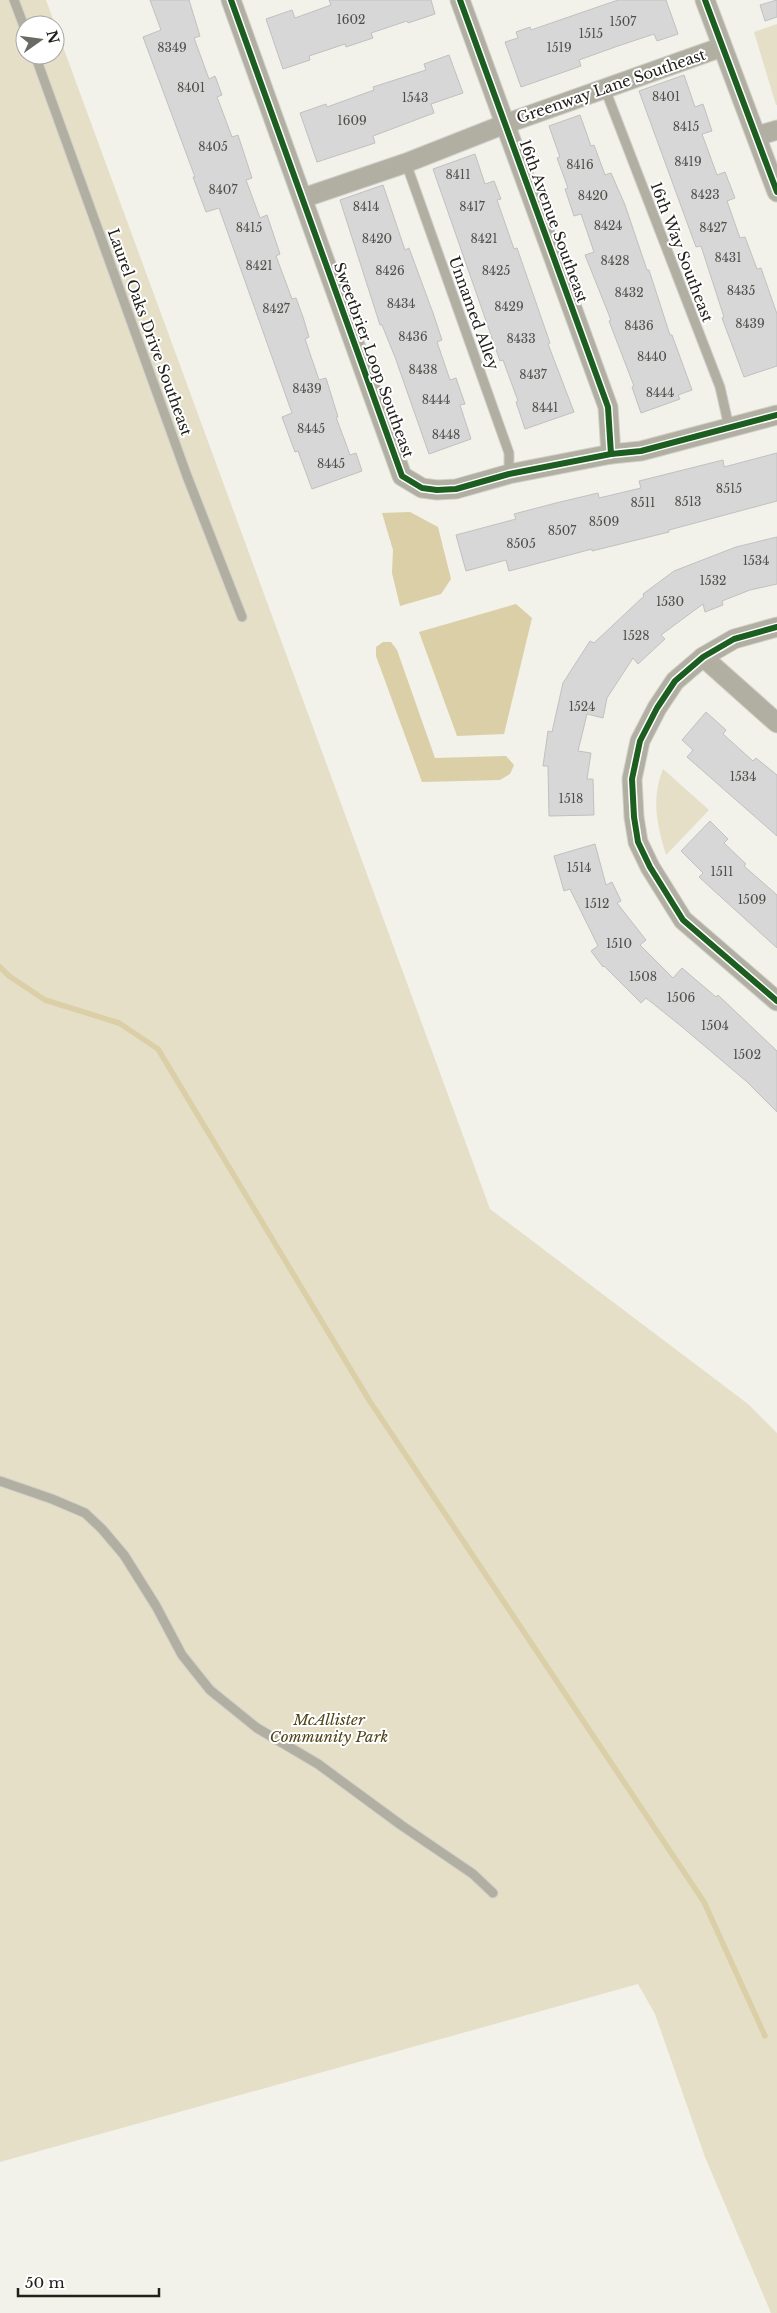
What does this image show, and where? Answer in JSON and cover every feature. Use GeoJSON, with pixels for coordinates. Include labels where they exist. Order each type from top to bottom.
{"type":"FeatureCollection","features":[{"type":"Feature","properties":{"kind":"street","name":"16th Avenue Southeast"},"geometry":{"type":"LineString","coordinates":[[460,0],[608,407],[611,454]]}},
{"type":"Feature","properties":{"kind":"street"},"geometry":{"type":"LineString","coordinates":[[705,0],[777,192]]}},
{"type":"Feature","properties":{"kind":"street","name":"Sweetbrier Loop Southeast"},"geometry":{"type":"LineString","coordinates":[[235,1],[402,476],[422,488],[437,490],[456,489],[509,474],[611,454],[641,451],[777,415]]}},
{"type":"Feature","properties":{"kind":"street","name":"Greenway Lane Southeast"},"geometry":{"type":"LineString","coordinates":[[303,198],[406,163],[505,124],[722,47]]}},
{"type":"Feature","properties":{"kind":"street"},"geometry":{"type":"LineString","coordinates":[[757,136],[777,130]]}},
{"type":"Feature","properties":{"kind":"street"},"geometry":{"type":"LineString","coordinates":[[777,627],[734,639],[703,657],[675,681],[657,708],[640,741],[632,779],[634,817],[638,842],[650,867],[683,920],[777,1001]]}},
{"type":"Feature","properties":{"kind":"street"},"geometry":{"type":"LineString","coordinates":[[703,657],[777,722]]}},
{"type":"Feature","properties":{"kind":"lane"},"geometry":{"type":"LineString","coordinates":[[14,0],[20,15]]}},
{"type":"Feature","properties":{"kind":"lane","name":"Laurel Oaks Drive Southeast"},"geometry":{"type":"LineString","coordinates":[[39,65],[187,476],[242,617]]}},
{"type":"Feature","properties":{"kind":"lane","name":"16th Way Southeast"},"geometry":{"type":"LineString","coordinates":[[605,90],[720,387],[729,427]]}},
{"type":"Feature","properties":{"kind":"lane","name":"Unnamed Alley"},"geometry":{"type":"LineString","coordinates":[[406,163],[509,453],[509,474]]}},
{"type":"Feature","properties":{"kind":"lane"},"geometry":{"type":"LineString","coordinates":[[0,1481],[52,1498],[85,1513],[124,1556],[156,1606],[182,1655],[210,1690],[257,1728],[318,1764],[401,1825],[466,1869],[493,1893]]}},
{"type":"Feature","properties":{"kind":"green space","name":"McAllister Community Park"},"geometry":{"type":"Polygon","coordinates":[[[0,0],[46,0],[52,15],[15,15],[15,65],[65,65],[65,52],[490,1209],[748,1404],[777,1433],[777,2313],[771,2313],[705,2157],[655,2014],[638,1984],[0,2162],[0,0]]]}},
{"type":"Feature","properties":{"kind":"green space"},"geometry":{"type":"Polygon","coordinates":[[[777,24],[777,105],[776,105],[754,32],[777,24]]]}},
{"type":"Feature","properties":{"kind":"green space"},"geometry":{"type":"Polygon","coordinates":[[[663,769],[709,810],[666,855],[658,823],[656,801],[659,780],[663,769]]]}},
{"type":"Feature","properties":{"kind":"shaded area"},"geometry":{"type":"Polygon","coordinates":[[[410,512],[438,527],[451,579],[441,594],[400,606],[392,573],[393,550],[382,513],[410,512]]]}},
{"type":"Feature","properties":{"kind":"shaded area"},"geometry":{"type":"Polygon","coordinates":[[[516,604],[532,618],[504,734],[457,736],[419,632],[516,604]]]}},
{"type":"Feature","properties":{"kind":"shaded area"},"geometry":{"type":"Polygon","coordinates":[[[383,642],[391,642],[397,650],[435,758],[506,756],[514,765],[510,774],[500,780],[422,782],[376,656],[376,647],[383,642]]]}},
{"type":"Feature","properties":{"kind":"building"},"geometry":{"type":"Polygon","coordinates":[[[150,0],[189,0],[200,36],[194,38],[209,79],[215,76],[222,95],[217,97],[232,137],[238,135],[252,178],[246,180],[260,218],[267,215],[280,254],[276,256],[292,299],[296,298],[303,317],[309,337],[305,339],[319,380],[326,378],[338,417],[336,417],[350,455],[356,453],[362,471],[312,489],[298,451],[295,452],[282,417],[292,413],[219,208],[206,212],[193,177],[195,177],[143,37],[161,30],[150,0]]]}},
{"type":"Feature","properties":{"kind":"building"},"geometry":{"type":"Polygon","coordinates":[[[329,0],[431,0],[435,14],[371,33],[373,38],[346,47],[345,44],[309,56],[310,60],[283,69],[266,19],[292,10],[295,18],[331,5],[329,0]]]}},
{"type":"Feature","properties":{"kind":"building"},"geometry":{"type":"Polygon","coordinates":[[[618,0],[666,0],[678,34],[657,41],[654,34],[618,46],[579,60],[581,66],[521,87],[505,42],[518,38],[516,32],[530,27],[531,30],[618,0]]]}},
{"type":"Feature","properties":{"kind":"building"},"geometry":{"type":"Polygon","coordinates":[[[777,0],[777,17],[765,21],[760,5],[777,0]]]}},
{"type":"Feature","properties":{"kind":"building"},"geometry":{"type":"Polygon","coordinates":[[[449,55],[463,93],[431,104],[434,113],[373,136],[375,143],[317,162],[300,113],[326,104],[327,107],[374,90],[373,87],[426,70],[424,64],[449,55]]]}},
{"type":"Feature","properties":{"kind":"building"},"geometry":{"type":"Polygon","coordinates":[[[684,75],[695,107],[703,104],[712,131],[702,134],[717,175],[725,172],[735,198],[727,201],[740,238],[745,237],[757,269],[761,268],[777,314],[777,366],[744,377],[722,318],[724,317],[701,246],[696,247],[639,91],[684,75]]]}},
{"type":"Feature","properties":{"kind":"building"},"geometry":{"type":"Polygon","coordinates":[[[580,115],[591,146],[594,145],[605,175],[611,173],[625,205],[670,335],[672,335],[692,390],[678,395],[680,399],[641,413],[632,387],[634,386],[609,321],[611,320],[585,255],[594,252],[581,214],[574,216],[565,189],[568,188],[557,158],[560,157],[549,126],[580,115]]]}},
{"type":"Feature","properties":{"kind":"building"},"geometry":{"type":"Polygon","coordinates":[[[475,154],[485,184],[494,181],[501,199],[497,200],[514,249],[517,248],[550,343],[548,344],[574,412],[525,429],[516,402],[518,401],[503,360],[500,361],[433,169],[475,154]]]}},
{"type":"Feature","properties":{"kind":"building"},"geometry":{"type":"Polygon","coordinates":[[[383,185],[405,250],[409,248],[433,313],[442,340],[437,342],[450,380],[456,378],[465,404],[460,405],[471,439],[429,454],[395,357],[382,325],[380,325],[340,200],[383,185]]]}},
{"type":"Feature","properties":{"kind":"building"},"geometry":{"type":"Polygon","coordinates":[[[777,453],[777,501],[669,530],[669,532],[592,551],[592,549],[509,571],[506,560],[466,571],[456,535],[516,519],[514,514],[556,503],[598,493],[599,498],[641,488],[639,481],[723,460],[724,467],[777,453]]]}},
{"type":"Feature","properties":{"kind":"building"},"geometry":{"type":"Polygon","coordinates":[[[777,537],[777,584],[750,590],[722,601],[723,605],[705,612],[703,604],[661,635],[665,639],[638,664],[633,658],[607,698],[603,718],[587,714],[578,751],[591,753],[587,779],[593,779],[594,815],[549,816],[548,766],[543,766],[548,731],[552,732],[563,683],[590,641],[594,643],[644,596],[643,594],[674,571],[736,547],[777,537]]]}},
{"type":"Feature","properties":{"kind":"building"},"geometry":{"type":"Polygon","coordinates":[[[706,712],[726,730],[723,734],[753,761],[756,758],[777,775],[777,836],[687,757],[693,750],[682,740],[706,712]]]}},
{"type":"Feature","properties":{"kind":"building"},"geometry":{"type":"Polygon","coordinates":[[[710,821],[728,839],[724,843],[746,864],[744,866],[777,895],[777,948],[699,877],[703,873],[681,851],[710,821]]]}},
{"type":"Feature","properties":{"kind":"building"},"geometry":{"type":"Polygon","coordinates":[[[595,844],[606,885],[612,882],[621,901],[617,903],[646,940],[640,945],[673,978],[682,968],[716,997],[718,995],[777,1051],[777,1112],[746,1081],[681,1026],[646,998],[641,1003],[603,967],[591,951],[598,946],[570,889],[564,891],[554,856],[595,844]]]}},
{"type":"Feature","properties":{"kind":"waterway"},"geometry":{"type":"LineString","coordinates":[[0,967],[9,976],[45,1000],[119,1023],[158,1049],[369,1400],[704,1902],[765,2036]]}},
{"type":"Feature","properties":{"kind":"cycle path"},"geometry":{"type":"LineString","coordinates":[[231,0],[402,476],[422,488],[437,490],[456,489],[509,474],[611,454],[641,451],[777,415]]}},
{"type":"Feature","properties":{"kind":"cycle path"},"geometry":{"type":"LineString","coordinates":[[460,0],[608,407],[611,454]]}},
{"type":"Feature","properties":{"kind":"cycle path"},"geometry":{"type":"LineString","coordinates":[[705,0],[777,192]]}},
{"type":"Feature","properties":{"kind":"cycle path"},"geometry":{"type":"LineString","coordinates":[[777,627],[734,639],[703,657],[675,681],[657,708],[640,741],[632,779],[634,817],[638,842],[650,867],[683,920],[777,1001]]}}]}
